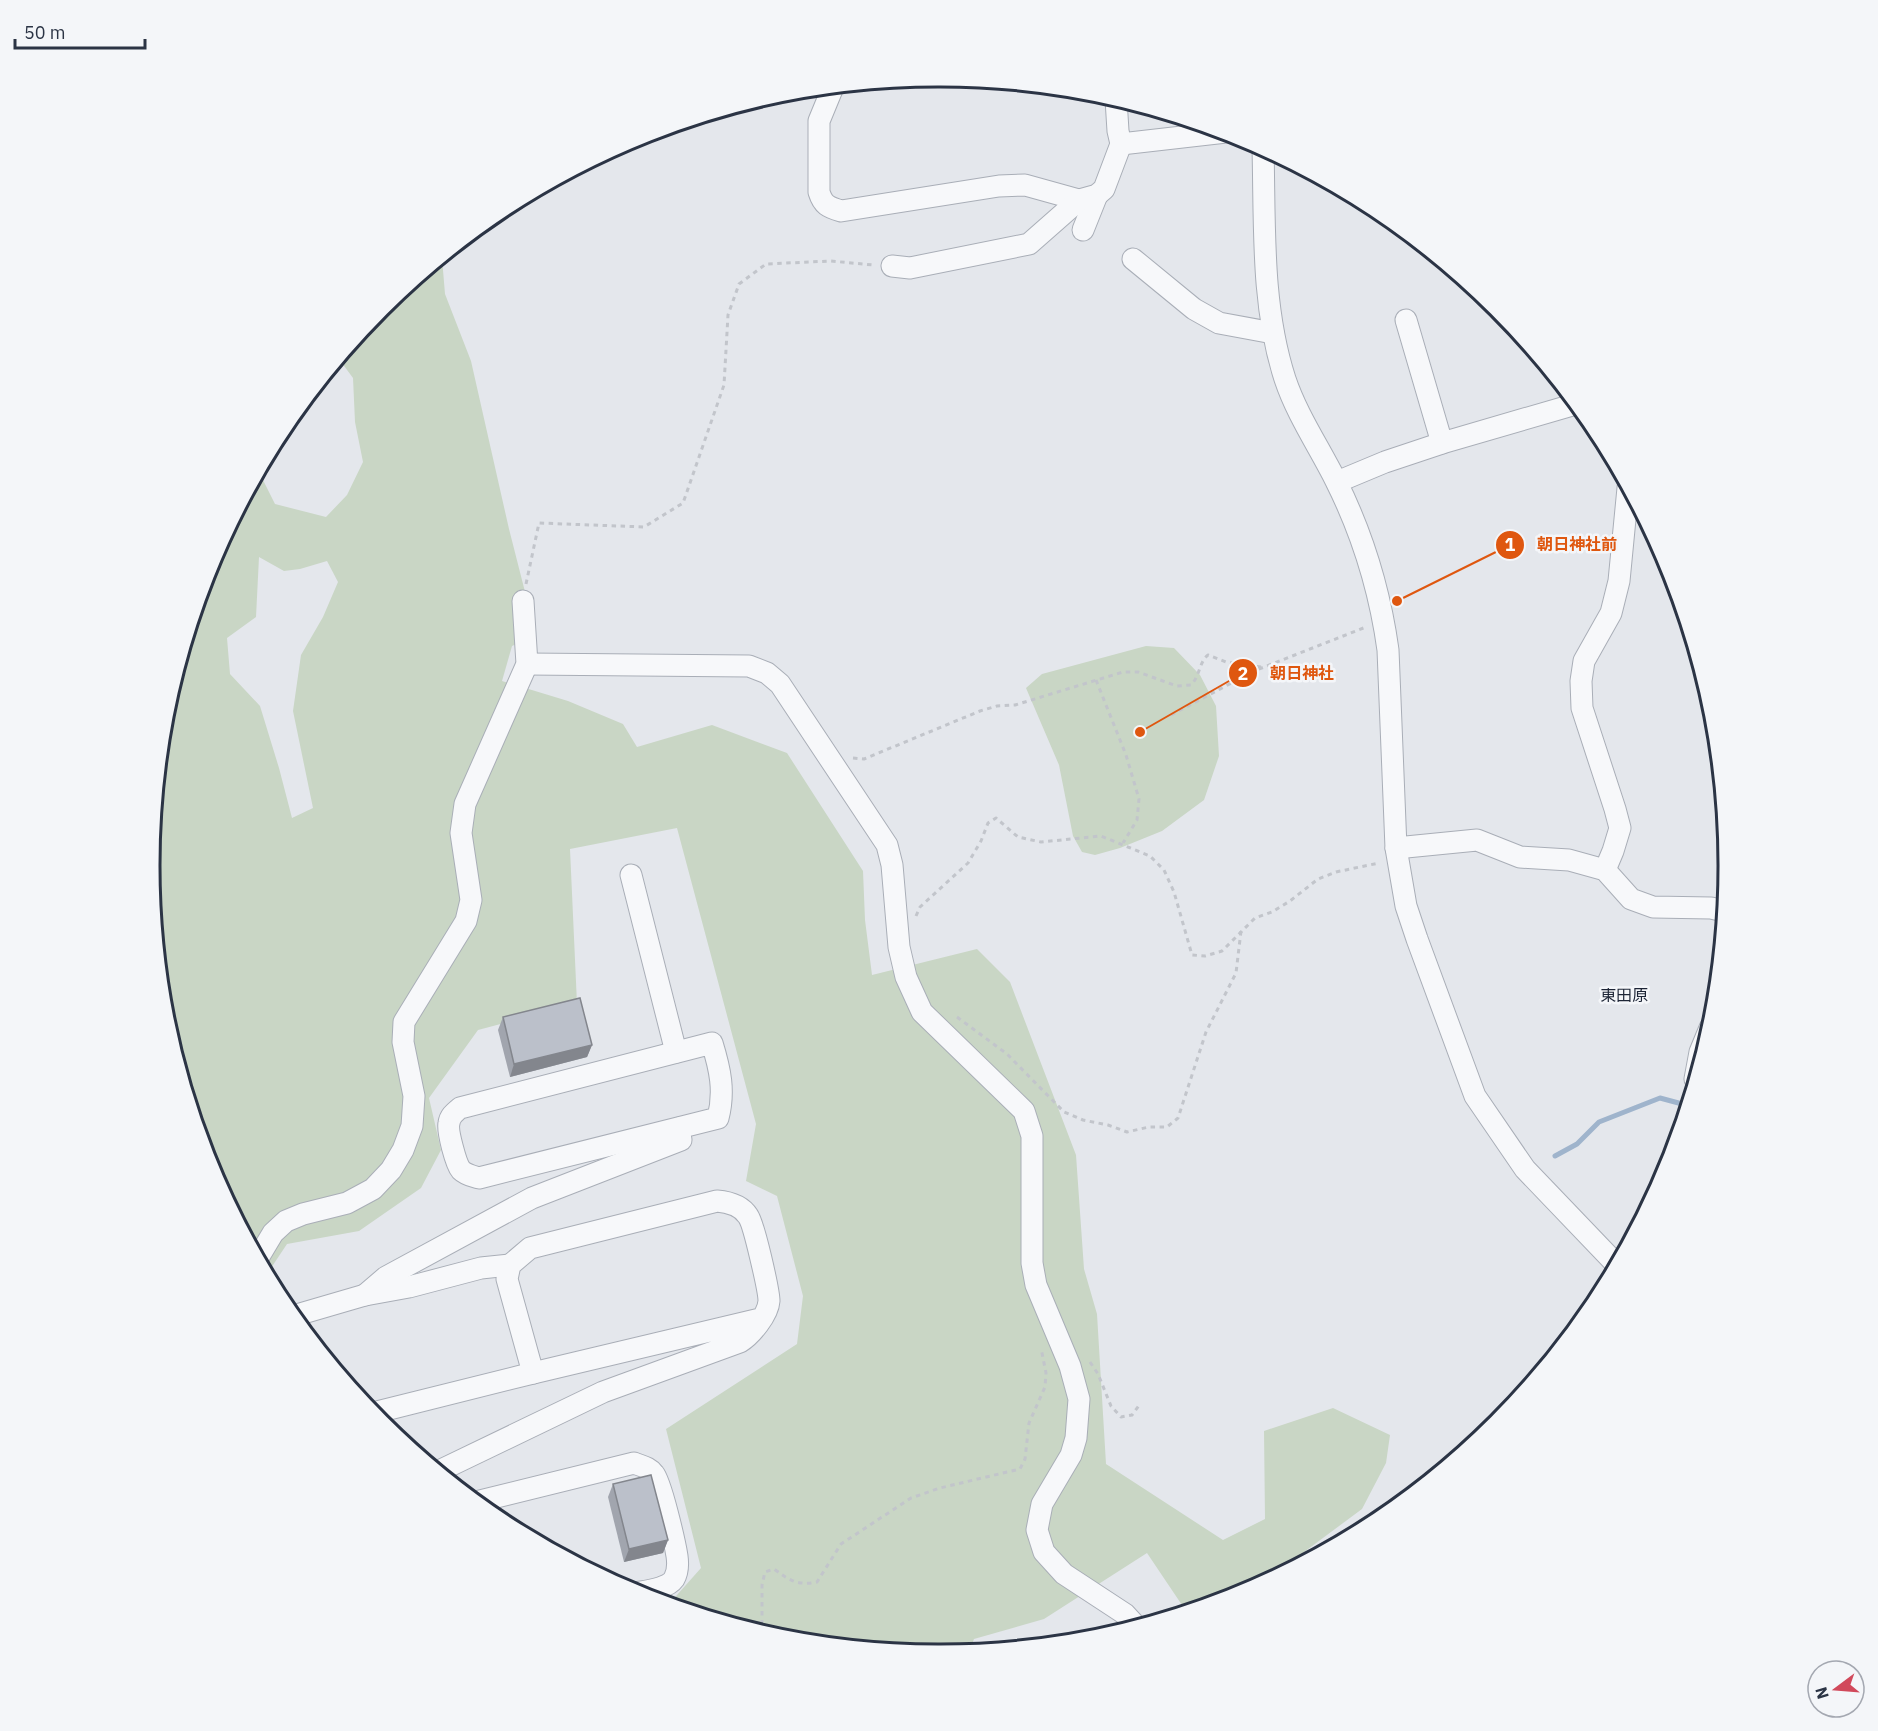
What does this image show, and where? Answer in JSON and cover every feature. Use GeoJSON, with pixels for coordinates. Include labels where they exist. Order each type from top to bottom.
{"type":"FeatureCollection","features":[{"type":"Feature","properties":{"kind":"street"},"geometry":{"type":"LineString","coordinates":[[830,95],[819,120],[819,192],[828,207],[841,211],[1008,185],[1025,185],[1088,197]]}},
{"type":"Feature","properties":{"kind":"street"},"geometry":{"type":"LineString","coordinates":[[892,267],[910,268],[1029,244],[1088,197],[1104,189],[1121,144],[1117,108]]}},
{"type":"Feature","properties":{"kind":"street"},"geometry":{"type":"LineString","coordinates":[[1121,144],[1206,134]]}},
{"type":"Feature","properties":{"kind":"street"},"geometry":{"type":"LineString","coordinates":[[1263,158],[1266,281],[1273,333],[1285,379],[1297,409],[1337,482],[1360,537],[1384,620],[1388,650],[1397,854],[1406,906],[1475,1096],[1525,1169],[1611,1259]]}},
{"type":"Feature","properties":{"kind":"street"},"geometry":{"type":"LineString","coordinates":[[1083,230],[1088,197]]}},
{"type":"Feature","properties":{"kind":"street"},"geometry":{"type":"LineString","coordinates":[[1133,260],[1194,309],[1219,323],[1273,333]]}},
{"type":"Feature","properties":{"kind":"street"},"geometry":{"type":"LineString","coordinates":[[1406,320],[1442,443]]}},
{"type":"Feature","properties":{"kind":"street"},"geometry":{"type":"LineString","coordinates":[[1337,482],[1385,462],[1442,443],[1567,407]]}},
{"type":"Feature","properties":{"kind":"street"},"geometry":{"type":"LineString","coordinates":[[1605,870],[1620,828],[1582,708],[1581,681],[1584,661],[1611,613],[1619,581],[1627,502]]}},
{"type":"Feature","properties":{"kind":"street"},"geometry":{"type":"LineString","coordinates":[[263,1250],[273,1233],[286,1221],[303,1214],[347,1203],[372,1188],[391,1170],[403,1150],[412,1126],[414,1096],[403,1042],[404,1022],[466,921],[471,900],[461,833],[465,804],[527,664],[523,601]]}},
{"type":"Feature","properties":{"kind":"street"},"geometry":{"type":"LineString","coordinates":[[527,664],[749,666],[767,673],[780,684],[887,845],[892,865],[899,947],[906,977],[922,1012],[1024,1111],[1032,1136],[1032,1263],[1036,1285],[1070,1366],[1079,1399],[1076,1438],[1071,1455],[1042,1504],[1037,1530],[1044,1552],[1064,1574],[1130,1619]]}},
{"type":"Feature","properties":{"kind":"street"},"geometry":{"type":"LineString","coordinates":[[1397,854],[1477,840],[1520,857],[1569,860],[1605,870],[1631,899],[1653,907],[1716,909]]}},
{"type":"Feature","properties":{"kind":"street"},"geometry":{"type":"LineString","coordinates":[[631,875],[676,1052]]}},
{"type":"Feature","properties":{"kind":"street"},"geometry":{"type":"LineString","coordinates":[[712,1043],[721,1072],[721,1107],[718,1118],[679,1128],[479,1178],[463,1172],[458,1166],[448,1126],[452,1115],[460,1108],[712,1043]]}},
{"type":"Feature","properties":{"kind":"street"},"geometry":{"type":"LineString","coordinates":[[365,1295],[386,1277],[532,1197],[681,1140],[679,1128]]}},
{"type":"Feature","properties":{"kind":"street"},"geometry":{"type":"LineString","coordinates":[[303,1313],[365,1295],[410,1287],[482,1268],[510,1265],[530,1248],[717,1201],[730,1202],[749,1217],[767,1283],[769,1303],[750,1335],[740,1342],[603,1392],[446,1468]]}},
{"type":"Feature","properties":{"kind":"street"},"geometry":{"type":"LineString","coordinates":[[510,1265],[507,1279],[533,1373]]}},
{"type":"Feature","properties":{"kind":"street"},"geometry":{"type":"LineString","coordinates":[[383,1410],[760,1319]]}},
{"type":"Feature","properties":{"kind":"street"},"geometry":{"type":"LineString","coordinates":[[487,1499],[634,1463],[646,1467],[655,1474],[660,1487],[677,1557],[677,1569],[673,1580],[666,1586],[652,1589]]}},
{"type":"Feature","properties":{"kind":"path"},"geometry":{"type":"LineString","coordinates":[[523,601],[539,524],[644,527],[683,503],[724,385],[728,315],[739,284],[766,264],[831,261],[892,267]]}},
{"type":"Feature","properties":{"kind":"path"},"geometry":{"type":"LineString","coordinates":[[1171,715],[1261,667],[1384,620]]}},
{"type":"Feature","properties":{"kind":"path"},"geometry":{"type":"LineString","coordinates":[[849,757],[864,759],[980,711],[996,706],[1016,705],[1123,672],[1138,672],[1177,686],[1191,685],[1197,679],[1203,658],[1208,655],[1226,662],[1261,667]]}},
{"type":"Feature","properties":{"kind":"path"},"geometry":{"type":"LineString","coordinates":[[1096,680],[1126,755],[1140,799],[1137,820],[1122,844]]}},
{"type":"Feature","properties":{"kind":"path"},"geometry":{"type":"LineString","coordinates":[[915,917],[920,907],[968,863],[988,823],[996,818],[1018,837],[1030,840],[1041,842],[1101,836],[1150,856],[1164,870],[1174,892],[1192,955],[1205,956],[1222,951],[1255,918],[1272,912],[1290,901],[1318,879],[1397,854]]}},
{"type":"Feature","properties":{"kind":"path"},"geometry":{"type":"LineString","coordinates":[[953,1014],[1007,1054],[1064,1112],[1083,1120],[1127,1132],[1149,1127],[1167,1127],[1178,1118],[1206,1032],[1236,973],[1241,932]]}},
{"type":"Feature","properties":{"kind":"path"},"geometry":{"type":"LineString","coordinates":[[762,1623],[762,1585],[765,1572],[774,1569],[791,1581],[808,1584],[817,1582],[841,1544],[911,1498],[940,1488],[1020,1470],[1025,1459],[1029,1423],[1045,1387],[1046,1373],[1040,1343]]}},
{"type":"Feature","properties":{"kind":"path"},"geometry":{"type":"LineString","coordinates":[[1084,1354],[1098,1374],[1111,1406],[1121,1417],[1132,1415],[1140,1404]]}},
{"type":"Feature","properties":{"kind":"green space"},"geometry":{"type":"Polygon","coordinates":[[[443,266],[445,294],[471,361],[509,529],[536,635],[512,646],[502,681],[568,701],[623,724],[637,747],[712,725],[787,753],[863,871],[865,920],[872,975],[977,949],[1010,982],[1076,1155],[1084,1269],[1097,1314],[1106,1464],[1223,1540],[1265,1519],[1264,1431],[1333,1408],[1390,1435],[1386,1463],[1362,1509],[1300,1555],[1237,1585],[1189,1603],[1182,1605],[1147,1553],[1044,1619],[974,1639],[973,1643],[888,1642],[837,1637],[787,1629],[675,1598],[701,1568],[666,1429],[797,1344],[803,1296],[777,1196],[746,1181],[756,1124],[677,828],[570,849],[577,1004],[478,1030],[429,1098],[441,1150],[421,1188],[359,1231],[287,1244],[272,1266],[241,1210],[220,1163],[187,1067],[175,1017],[167,967],[160,866],[162,815],[175,714],[202,615],[220,568],[263,480],[275,504],[326,517],[347,495],[363,462],[355,422],[353,378],[343,365],[389,315],[443,266]],[[259,557],[256,617],[227,638],[230,674],[260,706],[292,818],[313,808],[293,711],[301,655],[323,617],[338,582],[327,561],[284,571],[259,557]]]}},
{"type":"Feature","properties":{"kind":"green space"},"geometry":{"type":"Polygon","coordinates":[[[1146,646],[1174,648],[1200,675],[1216,706],[1219,756],[1204,800],[1162,831],[1120,848],[1095,855],[1082,852],[1073,836],[1059,765],[1026,688],[1042,674],[1146,646]]]}},
{"type":"Feature","properties":{"kind":"building"},"geometry":{"type":"Polygon","coordinates":[[[580,998],[592,1045],[514,1064],[503,1017],[580,998]]]}},
{"type":"Feature","properties":{"kind":"building"},"geometry":{"type":"Polygon","coordinates":[[[651,1475],[668,1540],[629,1549],[613,1484],[651,1475]]]}},
{"type":"Feature","properties":{"kind":"waterway"},"geometry":{"type":"LineString","coordinates":[[1555,1156],[1577,1144],[1599,1122],[1660,1098],[1680,1103]]}},
{"type":"Feature","properties":{"kind":"place","name":"朝日神社前"},"geometry":{"type":"Point","coordinates":[1397,601]}},
{"type":"Feature","properties":{"kind":"place","name":"朝日神社"},"geometry":{"type":"Point","coordinates":[1140,732]}},
{"type":"Feature","properties":{"kind":"district","name":"東田原"},"geometry":{"type":"Point","coordinates":[1624,995]}}]}
